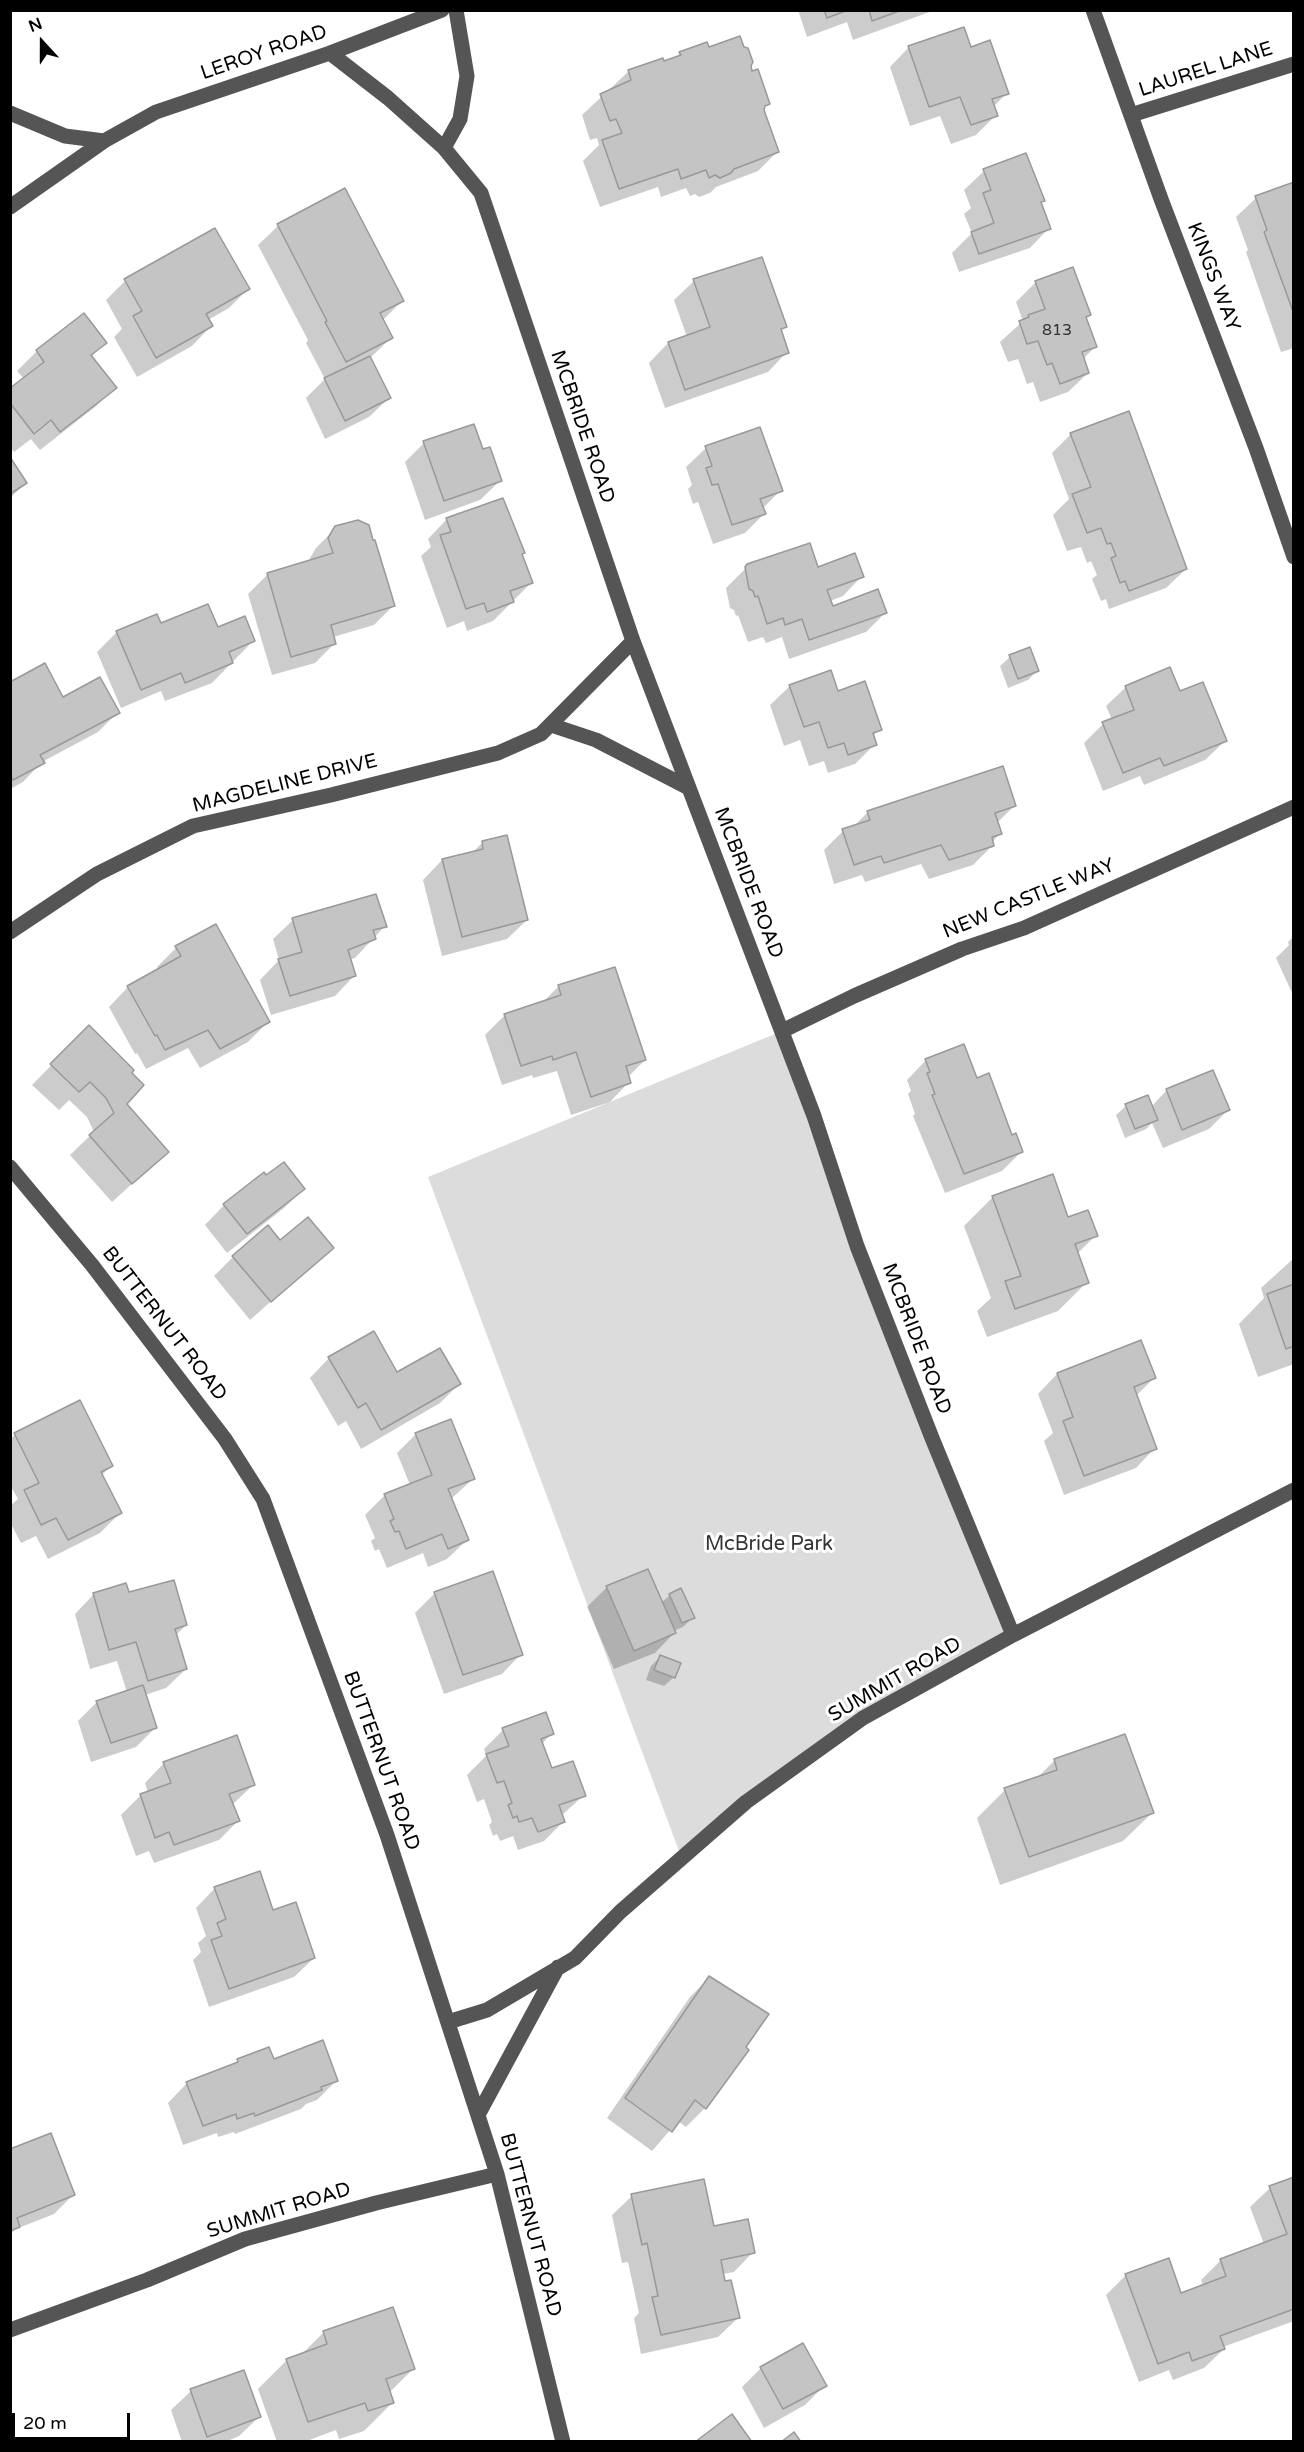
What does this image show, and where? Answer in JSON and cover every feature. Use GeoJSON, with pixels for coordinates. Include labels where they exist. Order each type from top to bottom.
{"type":"FeatureCollection","features":[{"type":"Feature","properties":{"kind":"street","name":"LEROY ROAD"},"geometry":{"type":"LineString","coordinates":[[10,207],[104,141],[156,112],[330,53],[442,10]]}},
{"type":"Feature","properties":{"kind":"street"},"geometry":{"type":"LineString","coordinates":[[444,148],[460,119],[467,76],[456,10]]}},
{"type":"Feature","properties":{"kind":"street","name":"KINGS WAY"},"geometry":{"type":"LineString","coordinates":[[1093,10],[1256,448],[1293,557]]}},
{"type":"Feature","properties":{"kind":"street","name":"MCBRIDE ROAD"},"geometry":{"type":"LineString","coordinates":[[330,53],[388,98],[444,148],[481,193],[633,641],[814,1116],[857,1245],[932,1438],[1013,1635]]}},
{"type":"Feature","properties":{"kind":"street","name":"LAUREL LANE"},"geometry":{"type":"LineString","coordinates":[[1131,115],[1293,64]]}},
{"type":"Feature","properties":{"kind":"street"},"geometry":{"type":"LineString","coordinates":[[10,113],[65,135],[104,141]]}},
{"type":"Feature","properties":{"kind":"street","name":"MAGDELINE DRIVE"},"geometry":{"type":"LineString","coordinates":[[10,932],[97,874],[193,826],[331,795],[498,753],[541,734],[633,641]]}},
{"type":"Feature","properties":{"kind":"street"},"geometry":{"type":"LineString","coordinates":[[550,724],[596,740],[689,788]]}},
{"type":"Feature","properties":{"kind":"street","name":"NEW CASTLE WAY"},"geometry":{"type":"LineString","coordinates":[[782,1031],[865,991],[962,949],[1024,928],[1293,807]]}},
{"type":"Feature","properties":{"kind":"street","name":"BUTTERNUT ROAD"},"geometry":{"type":"LineString","coordinates":[[10,1167],[92,1265],[225,1438],[263,1499],[387,1835],[497,2174],[564,2442]]}},
{"type":"Feature","properties":{"kind":"street","name":"SUMMIT ROAD"},"geometry":{"type":"LineString","coordinates":[[448,2022],[487,2010],[575,1958],[620,1912],[746,1802],[863,1718],[1013,1635],[1293,1490]]}},
{"type":"Feature","properties":{"kind":"street","name":"SUMMIT ROAD"},"geometry":{"type":"LineString","coordinates":[[478,2115],[559,1967]]}},
{"type":"Feature","properties":{"kind":"street","name":"SUMMIT ROAD"},"geometry":{"type":"LineString","coordinates":[[10,2330],[147,2280],[244,2239],[376,2203],[497,2174]]}},
{"type":"Feature","properties":{"kind":"green space","name":"McBride Park"},"geometry":{"type":"Polygon","coordinates":[[[782,1031],[1013,1635],[863,1718],[682,1859],[428,1177],[782,1031]]]}},
{"type":"Feature","properties":{"kind":"building"},"geometry":{"type":"Polygon","coordinates":[[[824,10],[848,10],[827,18],[824,10]]]}},
{"type":"Feature","properties":{"kind":"building"},"geometry":{"type":"Polygon","coordinates":[[[869,10],[902,10],[872,21],[869,10]]]}},
{"type":"Feature","properties":{"kind":"building"},"geometry":{"type":"Polygon","coordinates":[[[964,27],[971,47],[990,40],[1009,94],[992,99],[998,116],[971,125],[960,97],[929,107],[908,46],[964,27]]]}},
{"type":"Feature","properties":{"kind":"building"},"geometry":{"type":"Polygon","coordinates":[[[740,36],[753,62],[752,71],[758,69],[770,104],[765,106],[764,110],[779,152],[734,169],[720,178],[715,175],[709,178],[706,170],[681,179],[678,169],[619,189],[602,140],[622,133],[616,119],[610,121],[600,94],[631,80],[628,70],[663,58],[664,61],[681,55],[679,52],[707,42],[709,47],[740,36]]]}},
{"type":"Feature","properties":{"kind":"building"},"geometry":{"type":"Polygon","coordinates":[[[1026,153],[1045,201],[1041,202],[1051,229],[979,254],[971,232],[994,223],[983,193],[991,190],[983,169],[1026,153]]]}},
{"type":"Feature","properties":{"kind":"building"},"geometry":{"type":"Polygon","coordinates":[[[1294,182],[1294,314],[1264,232],[1267,230],[1255,196],[1294,182]]]}},
{"type":"Feature","properties":{"kind":"building"},"geometry":{"type":"Polygon","coordinates":[[[345,188],[404,301],[380,313],[393,338],[346,362],[277,224],[345,188]]]}},
{"type":"Feature","properties":{"kind":"building"},"geometry":{"type":"Polygon","coordinates":[[[215,228],[250,289],[206,314],[213,326],[156,358],[133,316],[142,311],[124,279],[215,228]]]}},
{"type":"Feature","properties":{"kind":"building"},"geometry":{"type":"Polygon","coordinates":[[[762,257],[787,327],[781,329],[789,353],[685,390],[668,342],[710,327],[693,279],[762,257]]]}},
{"type":"Feature","properties":{"kind":"building"},"geometry":{"type":"Polygon","coordinates":[[[1073,267],[1091,315],[1086,317],[1097,347],[1082,352],[1089,373],[1060,384],[1052,363],[1047,365],[1038,341],[1027,344],[1019,321],[1045,309],[1035,281],[1073,267]]]}},
{"type":"Feature","properties":{"kind":"building"},"geometry":{"type":"Polygon","coordinates":[[[84,313],[107,343],[91,355],[117,388],[60,432],[51,420],[34,434],[10,403],[10,388],[44,362],[36,350],[84,313]]]}},
{"type":"Feature","properties":{"kind":"building"},"geometry":{"type":"Polygon","coordinates":[[[370,356],[391,398],[345,421],[324,378],[370,356]]]}},
{"type":"Feature","properties":{"kind":"building"},"geometry":{"type":"Polygon","coordinates":[[[1129,411],[1187,569],[1129,591],[1125,581],[1120,583],[1111,558],[1116,556],[1111,543],[1107,544],[1101,528],[1087,533],[1072,494],[1091,487],[1070,433],[1129,411]]]}},
{"type":"Feature","properties":{"kind":"building"},"geometry":{"type":"Polygon","coordinates":[[[474,424],[483,449],[490,447],[502,481],[444,501],[423,441],[474,424]]]}},
{"type":"Feature","properties":{"kind":"building"},"geometry":{"type":"Polygon","coordinates":[[[760,427],[783,491],[760,499],[766,514],[732,525],[718,484],[712,485],[706,468],[712,466],[705,446],[760,427]]]}},
{"type":"Feature","properties":{"kind":"building"},"geometry":{"type":"Polygon","coordinates":[[[10,457],[27,483],[10,494],[10,457]]]}},
{"type":"Feature","properties":{"kind":"building"},"geometry":{"type":"Polygon","coordinates":[[[503,498],[525,553],[522,554],[533,583],[510,591],[514,602],[487,612],[484,603],[466,609],[440,535],[451,532],[446,518],[503,498]]]}},
{"type":"Feature","properties":{"kind":"building"},"geometry":{"type":"Polygon","coordinates":[[[358,520],[369,525],[395,606],[331,625],[336,644],[291,657],[267,573],[333,553],[328,538],[335,526],[358,520]]]}},
{"type":"Feature","properties":{"kind":"building"},"geometry":{"type":"Polygon","coordinates":[[[810,543],[818,567],[855,553],[864,577],[827,590],[833,606],[878,589],[887,613],[809,640],[802,619],[785,625],[783,618],[767,624],[758,596],[755,597],[753,591],[749,589],[745,567],[747,564],[810,543]]]}},
{"type":"Feature","properties":{"kind":"building"},"geometry":{"type":"Polygon","coordinates":[[[208,604],[218,627],[245,616],[255,641],[229,652],[233,663],[185,683],[181,673],[141,690],[116,631],[157,614],[161,623],[208,604]]]}},
{"type":"Feature","properties":{"kind":"building"},"geometry":{"type":"Polygon","coordinates":[[[1030,647],[1039,671],[1018,679],[1009,655],[1030,647]]]}},
{"type":"Feature","properties":{"kind":"building"},"geometry":{"type":"Polygon","coordinates":[[[45,663],[63,697],[100,677],[120,713],[40,755],[45,763],[13,780],[10,775],[10,682],[45,663]]]}},
{"type":"Feature","properties":{"kind":"building"},"geometry":{"type":"Polygon","coordinates":[[[1170,667],[1180,691],[1203,682],[1227,741],[1164,766],[1160,758],[1123,773],[1102,722],[1134,710],[1125,686],[1170,667]]]}},
{"type":"Feature","properties":{"kind":"building"},"geometry":{"type":"Polygon","coordinates":[[[831,670],[838,691],[865,681],[882,730],[873,733],[877,745],[848,755],[844,743],[828,748],[819,722],[804,727],[789,685],[831,670]]]}},
{"type":"Feature","properties":{"kind":"building"},"geometry":{"type":"Polygon","coordinates":[[[1003,766],[1016,806],[995,813],[1002,834],[992,837],[994,846],[949,860],[941,845],[884,863],[881,856],[854,865],[842,829],[870,820],[867,811],[1003,766]]]}},
{"type":"Feature","properties":{"kind":"building"},"geometry":{"type":"Polygon","coordinates":[[[507,835],[528,920],[462,937],[442,859],[483,849],[482,841],[507,835]]]}},
{"type":"Feature","properties":{"kind":"building"},"geometry":{"type":"Polygon","coordinates":[[[376,894],[387,927],[373,930],[376,939],[348,950],[356,976],[290,996],[278,959],[302,952],[292,918],[376,894]]]}},
{"type":"Feature","properties":{"kind":"building"},"geometry":{"type":"Polygon","coordinates":[[[216,924],[270,1022],[220,1049],[208,1030],[165,1050],[127,986],[181,956],[175,946],[216,924]]]}},
{"type":"Feature","properties":{"kind":"building"},"geometry":{"type":"Polygon","coordinates":[[[615,967],[646,1060],[626,1066],[631,1083],[591,1097],[576,1052],[553,1060],[552,1056],[521,1066],[504,1014],[561,995],[558,985],[615,967]]]}},
{"type":"Feature","properties":{"kind":"building"},"geometry":{"type":"Polygon","coordinates":[[[89,1025],[134,1070],[132,1073],[144,1085],[127,1104],[169,1152],[132,1184],[89,1135],[114,1113],[106,1098],[90,1082],[79,1092],[50,1064],[89,1025]]]}},
{"type":"Feature","properties":{"kind":"building"},"geometry":{"type":"Polygon","coordinates":[[[964,1044],[977,1078],[989,1073],[1012,1135],[1016,1133],[1023,1152],[964,1174],[932,1095],[935,1094],[927,1073],[930,1072],[925,1059],[964,1044]]]}},
{"type":"Feature","properties":{"kind":"building"},"geometry":{"type":"Polygon","coordinates":[[[1213,1070],[1230,1110],[1182,1130],[1166,1089],[1213,1070]]]}},
{"type":"Feature","properties":{"kind":"building"},"geometry":{"type":"Polygon","coordinates":[[[1148,1095],[1158,1120],[1135,1129],[1125,1104],[1148,1095]]]}},
{"type":"Feature","properties":{"kind":"building"},"geometry":{"type":"Polygon","coordinates":[[[284,1162],[305,1189],[247,1234],[223,1204],[264,1172],[266,1175],[284,1162]]]}},
{"type":"Feature","properties":{"kind":"building"},"geometry":{"type":"Polygon","coordinates":[[[1053,1174],[1068,1217],[1088,1210],[1098,1236],[1075,1244],[1089,1283],[1015,1309],[1005,1281],[1021,1276],[992,1196],[1053,1174]]]}},
{"type":"Feature","properties":{"kind":"building"},"geometry":{"type":"Polygon","coordinates":[[[308,1217],[334,1248],[271,1302],[232,1256],[268,1225],[280,1240],[308,1217]]]}},
{"type":"Feature","properties":{"kind":"building"},"geometry":{"type":"Polygon","coordinates":[[[1294,1284],[1294,1346],[1286,1349],[1267,1294],[1294,1284]]]}},
{"type":"Feature","properties":{"kind":"building"},"geometry":{"type":"Polygon","coordinates":[[[374,1331],[397,1372],[440,1348],[461,1384],[381,1430],[366,1403],[358,1408],[328,1357],[374,1331]]]}},
{"type":"Feature","properties":{"kind":"building"},"geometry":{"type":"Polygon","coordinates":[[[1141,1340],[1156,1378],[1134,1387],[1157,1449],[1084,1476],[1063,1421],[1073,1417],[1057,1373],[1141,1340]]]}},
{"type":"Feature","properties":{"kind":"building"},"geometry":{"type":"Polygon","coordinates":[[[80,1400],[113,1466],[101,1472],[122,1513],[68,1540],[56,1518],[41,1525],[24,1490],[39,1483],[14,1433],[80,1400]]]}},
{"type":"Feature","properties":{"kind":"building"},"geometry":{"type":"Polygon","coordinates":[[[451,1419],[475,1479],[448,1489],[469,1540],[448,1549],[442,1534],[406,1549],[399,1531],[395,1532],[390,1521],[394,1519],[384,1494],[432,1475],[415,1433],[451,1419]]]}},
{"type":"Feature","properties":{"kind":"building"},"geometry":{"type":"Polygon","coordinates":[[[648,1569],[676,1633],[634,1651],[606,1586],[648,1569]]]}},
{"type":"Feature","properties":{"kind":"building"},"geometry":{"type":"Polygon","coordinates":[[[493,1571],[523,1655],[463,1675],[434,1592],[493,1571]]]}},
{"type":"Feature","properties":{"kind":"building"},"geometry":{"type":"Polygon","coordinates":[[[174,1580],[187,1625],[175,1629],[187,1669],[148,1681],[136,1642],[109,1650],[93,1593],[126,1583],[129,1592],[174,1580]]]}},
{"type":"Feature","properties":{"kind":"building"},"geometry":{"type":"Polygon","coordinates":[[[681,1588],[695,1618],[682,1623],[669,1594],[681,1588]]]}},
{"type":"Feature","properties":{"kind":"building"},"geometry":{"type":"Polygon","coordinates":[[[660,1655],[681,1663],[675,1678],[654,1670],[660,1655]]]}},
{"type":"Feature","properties":{"kind":"building"},"geometry":{"type":"Polygon","coordinates":[[[143,1685],[157,1728],[111,1743],[96,1701],[143,1685]]]}},
{"type":"Feature","properties":{"kind":"building"},"geometry":{"type":"Polygon","coordinates":[[[546,1712],[554,1734],[541,1739],[552,1768],[573,1761],[586,1796],[559,1805],[565,1822],[538,1832],[532,1818],[519,1822],[517,1816],[513,1818],[508,1805],[512,1803],[504,1781],[497,1783],[486,1754],[509,1746],[502,1728],[546,1712]]]}},
{"type":"Feature","properties":{"kind":"building"},"geometry":{"type":"Polygon","coordinates":[[[1125,1734],[1154,1813],[1029,1857],[1004,1788],[1057,1770],[1054,1759],[1125,1734]]]}},
{"type":"Feature","properties":{"kind":"building"},"geometry":{"type":"Polygon","coordinates":[[[237,1735],[255,1785],[229,1794],[240,1821],[174,1845],[169,1832],[155,1838],[140,1794],[171,1783],[163,1762],[237,1735]]]}},
{"type":"Feature","properties":{"kind":"building"},"geometry":{"type":"Polygon","coordinates":[[[260,1871],[273,1910],[296,1902],[315,1958],[229,1989],[211,1940],[222,1936],[217,1923],[226,1919],[214,1887],[260,1871]]]}},
{"type":"Feature","properties":{"kind":"building"},"geometry":{"type":"Polygon","coordinates":[[[709,1976],[769,2014],[746,2047],[749,2050],[706,2109],[695,2100],[672,2132],[625,2098],[709,1976]]]}},
{"type":"Feature","properties":{"kind":"building"},"geometry":{"type":"Polygon","coordinates":[[[323,2040],[338,2081],[321,2087],[322,2090],[255,2116],[254,2113],[237,2119],[236,2114],[203,2126],[186,2082],[269,2047],[274,2059],[323,2040]]]}},
{"type":"Feature","properties":{"kind":"building"},"geometry":{"type":"Polygon","coordinates":[[[51,2133],[75,2195],[17,2218],[20,2227],[10,2231],[10,2149],[51,2133]]]}},
{"type":"Feature","properties":{"kind":"building"},"geometry":{"type":"Polygon","coordinates":[[[1294,2177],[1294,2309],[1220,2336],[1225,2349],[1192,2361],[1189,2352],[1158,2364],[1125,2274],[1169,2258],[1181,2293],[1226,2276],[1220,2259],[1287,2234],[1269,2186],[1294,2177]]]}},
{"type":"Feature","properties":{"kind":"building"},"geometry":{"type":"Polygon","coordinates":[[[704,2179],[714,2226],[748,2219],[755,2253],[721,2260],[725,2281],[731,2280],[740,2318],[661,2335],[652,2297],[658,2296],[647,2243],[642,2245],[631,2194],[704,2179]]]}},
{"type":"Feature","properties":{"kind":"building"},"geometry":{"type":"Polygon","coordinates":[[[393,2307],[415,2369],[386,2379],[394,2403],[368,2411],[365,2403],[308,2422],[286,2359],[327,2344],[323,2331],[393,2307]]]}},
{"type":"Feature","properties":{"kind":"building"},"geometry":{"type":"Polygon","coordinates":[[[803,2343],[827,2386],[783,2409],[760,2367],[803,2343]]]}},
{"type":"Feature","properties":{"kind":"building"},"geometry":{"type":"Polygon","coordinates":[[[244,2370],[261,2417],[207,2437],[190,2389],[244,2370]]]}},
{"type":"Feature","properties":{"kind":"building"},"geometry":{"type":"Polygon","coordinates":[[[732,2414],[752,2442],[695,2442],[732,2414]]]}},
{"type":"Feature","properties":{"kind":"building"},"geometry":{"type":"Polygon","coordinates":[[[794,2432],[801,2442],[781,2442],[794,2432]]]}}]}
